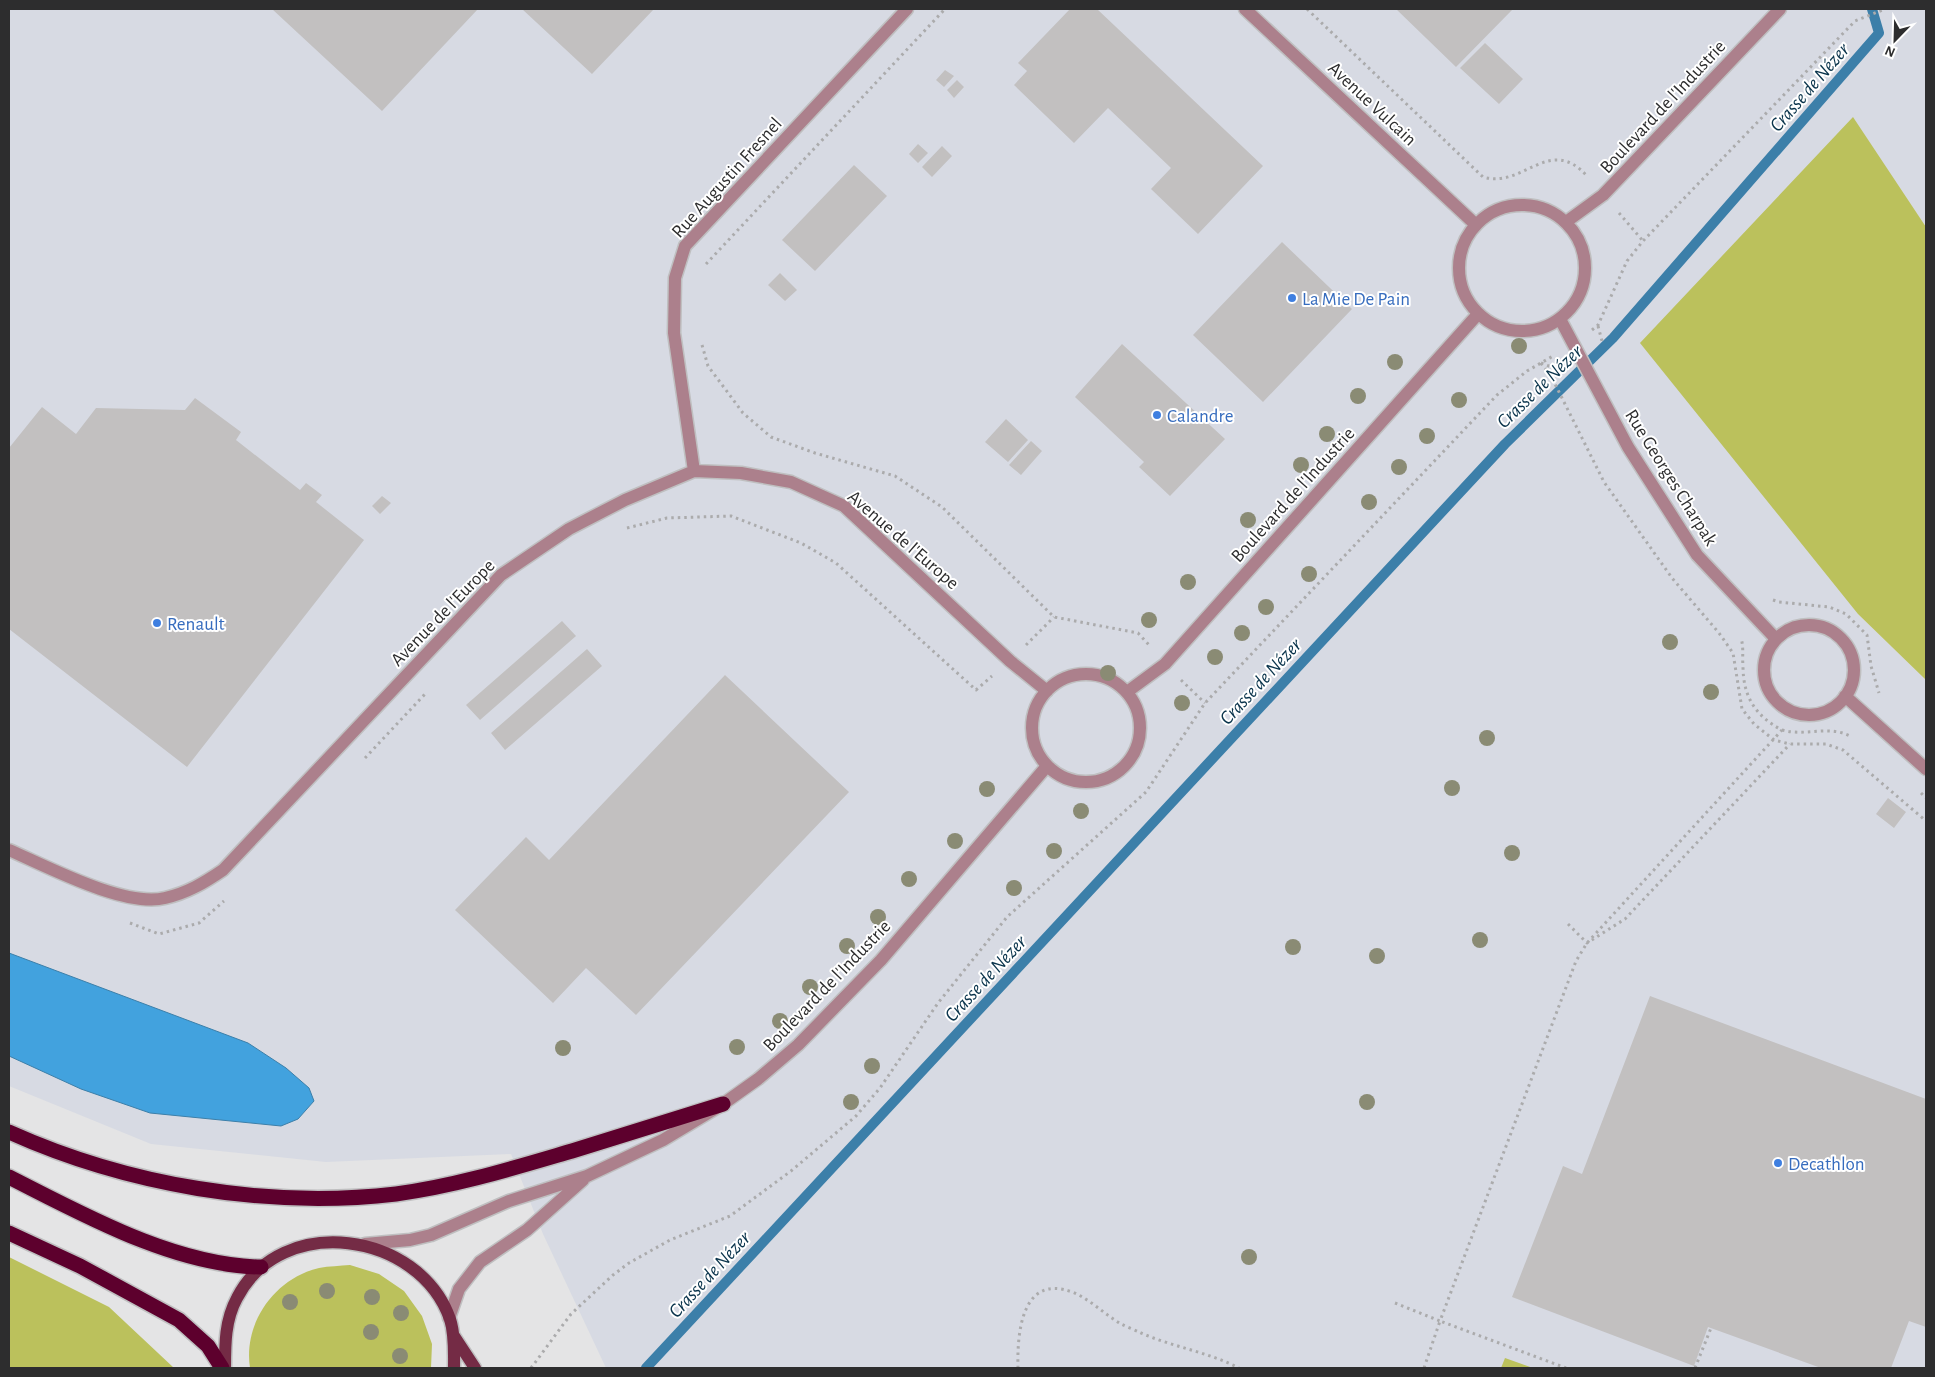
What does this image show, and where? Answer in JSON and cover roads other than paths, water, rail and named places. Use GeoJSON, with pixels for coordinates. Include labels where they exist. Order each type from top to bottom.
{"type":"FeatureCollection","features":[{"type":"Feature","properties":{"kind":"highway"},"geometry":{"type":"LineString","coordinates":[[9,1132],[105,1167],[176,1185],[245,1194],[318,1198],[396,1194],[491,1176],[723,1104]]}},
{"type":"Feature","properties":{"kind":"highway"},"geometry":{"type":"LineString","coordinates":[[9,1177],[96,1220],[178,1253],[214,1263],[261,1267]]}},
{"type":"Feature","properties":{"kind":"highway"},"geometry":{"type":"LineString","coordinates":[[9,1232],[80,1266],[179,1320],[208,1346],[224,1368]]}},
{"type":"Feature","properties":{"kind":"main road"},"geometry":{"type":"LineString","coordinates":[[224,1368],[224,1335],[237,1298],[261,1267],[292,1250],[331,1241],[365,1244],[402,1260],[422,1275],[438,1296],[449,1318],[454,1336],[454,1368]]}},
{"type":"Feature","properties":{"kind":"main road"},"geometry":{"type":"LineString","coordinates":[[454,1336],[475,1368]]}},
{"type":"Feature","properties":{"kind":"street","name":"Rue Augustin Fresnel"},"geometry":{"type":"LineString","coordinates":[[694,470],[674,333],[675,278],[685,246],[907,9]]}},
{"type":"Feature","properties":{"kind":"street","name":"Avenue Vulcain"},"geometry":{"type":"LineString","coordinates":[[1245,9],[1475,224]]}},
{"type":"Feature","properties":{"kind":"street","name":"Boulevard de l'Industrie"},"geometry":{"type":"LineString","coordinates":[[1566,222],[1604,195],[1780,9]]}},
{"type":"Feature","properties":{"kind":"street"},"geometry":{"type":"LineString","coordinates":[[1510,205],[1530,205],[1549,210],[1566,222],[1579,239],[1585,260],[1584,282],[1576,302],[1560,318],[1545,327],[1528,331],[1510,330],[1493,324],[1478,314],[1466,299],[1459,280],[1459,260],[1464,240],[1475,224],[1491,212],[1510,205]]}},
{"type":"Feature","properties":{"kind":"street","name":"Boulevard de l'Industrie"},"geometry":{"type":"LineString","coordinates":[[1127,692],[1165,664],[1478,314]]}},
{"type":"Feature","properties":{"kind":"street","name":"Rue Georges Charpak"},"geometry":{"type":"LineString","coordinates":[[1560,318],[1628,447],[1696,555],[1776,639]]}},
{"type":"Feature","properties":{"kind":"street","name":"Avenue de l'Europe"},"geometry":{"type":"LineString","coordinates":[[9,850],[81,881],[129,898],[163,899],[199,886],[223,870],[501,575],[569,529],[625,500],[694,470],[741,473],[791,482],[844,506],[1010,660],[1047,691]]}},
{"type":"Feature","properties":{"kind":"street"},"geometry":{"type":"LineString","coordinates":[[1809,625],[1831,631],[1843,640],[1850,653],[1854,668],[1852,682],[1845,696],[1836,706],[1824,712],[1798,714],[1785,708],[1775,700],[1768,689],[1764,676],[1764,662],[1768,650],[1776,639],[1787,630],[1809,625]]}},
{"type":"Feature","properties":{"kind":"street"},"geometry":{"type":"LineString","coordinates":[[1078,674],[1096,675],[1113,681],[1127,692],[1137,708],[1141,726],[1138,745],[1130,761],[1116,774],[1099,781],[1080,783],[1062,777],[1047,766],[1038,753],[1032,737],[1032,721],[1037,705],[1047,691],[1061,680],[1078,674]]}},
{"type":"Feature","properties":{"kind":"street"},"geometry":{"type":"LineString","coordinates":[[1845,696],[1926,769]]}},
{"type":"Feature","properties":{"kind":"street","name":"Boulevard de l'Industrie"},"geometry":{"type":"LineString","coordinates":[[365,1244],[410,1240],[431,1235],[509,1201],[587,1176],[663,1140],[723,1104],[758,1079],[798,1045],[881,960],[1047,766]]}},
{"type":"Feature","properties":{"kind":"street","name":"Boulevard de l'Industrie"},"geometry":{"type":"LineString","coordinates":[[449,1318],[458,1289],[480,1262],[526,1230],[587,1176]]}},
{"type":"Feature","properties":{"kind":"water"},"geometry":{"type":"Polygon","coordinates":[[[9,953],[248,1043],[286,1068],[309,1088],[314,1101],[298,1119],[281,1126],[150,1113],[81,1089],[9,1056],[9,953]]]}},
{"type":"Feature","properties":{"kind":"waterway","name":"Crasse de Nézer"},"geometry":{"type":"LineString","coordinates":[[646,1368],[1505,444],[1613,338],[1879,33],[1872,9]]}},
{"type":"Feature","properties":{"kind":"place","name":"La Mie De Pain"},"geometry":{"type":"Point","coordinates":[1292,298]}},
{"type":"Feature","properties":{"kind":"place","name":"Calandre"},"geometry":{"type":"Point","coordinates":[1157,415]}},
{"type":"Feature","properties":{"kind":"place","name":"Renault"},"geometry":{"type":"Point","coordinates":[157,623]}},
{"type":"Feature","properties":{"kind":"place","name":"Decathlon"},"geometry":{"type":"Point","coordinates":[1778,1163]}}]}
